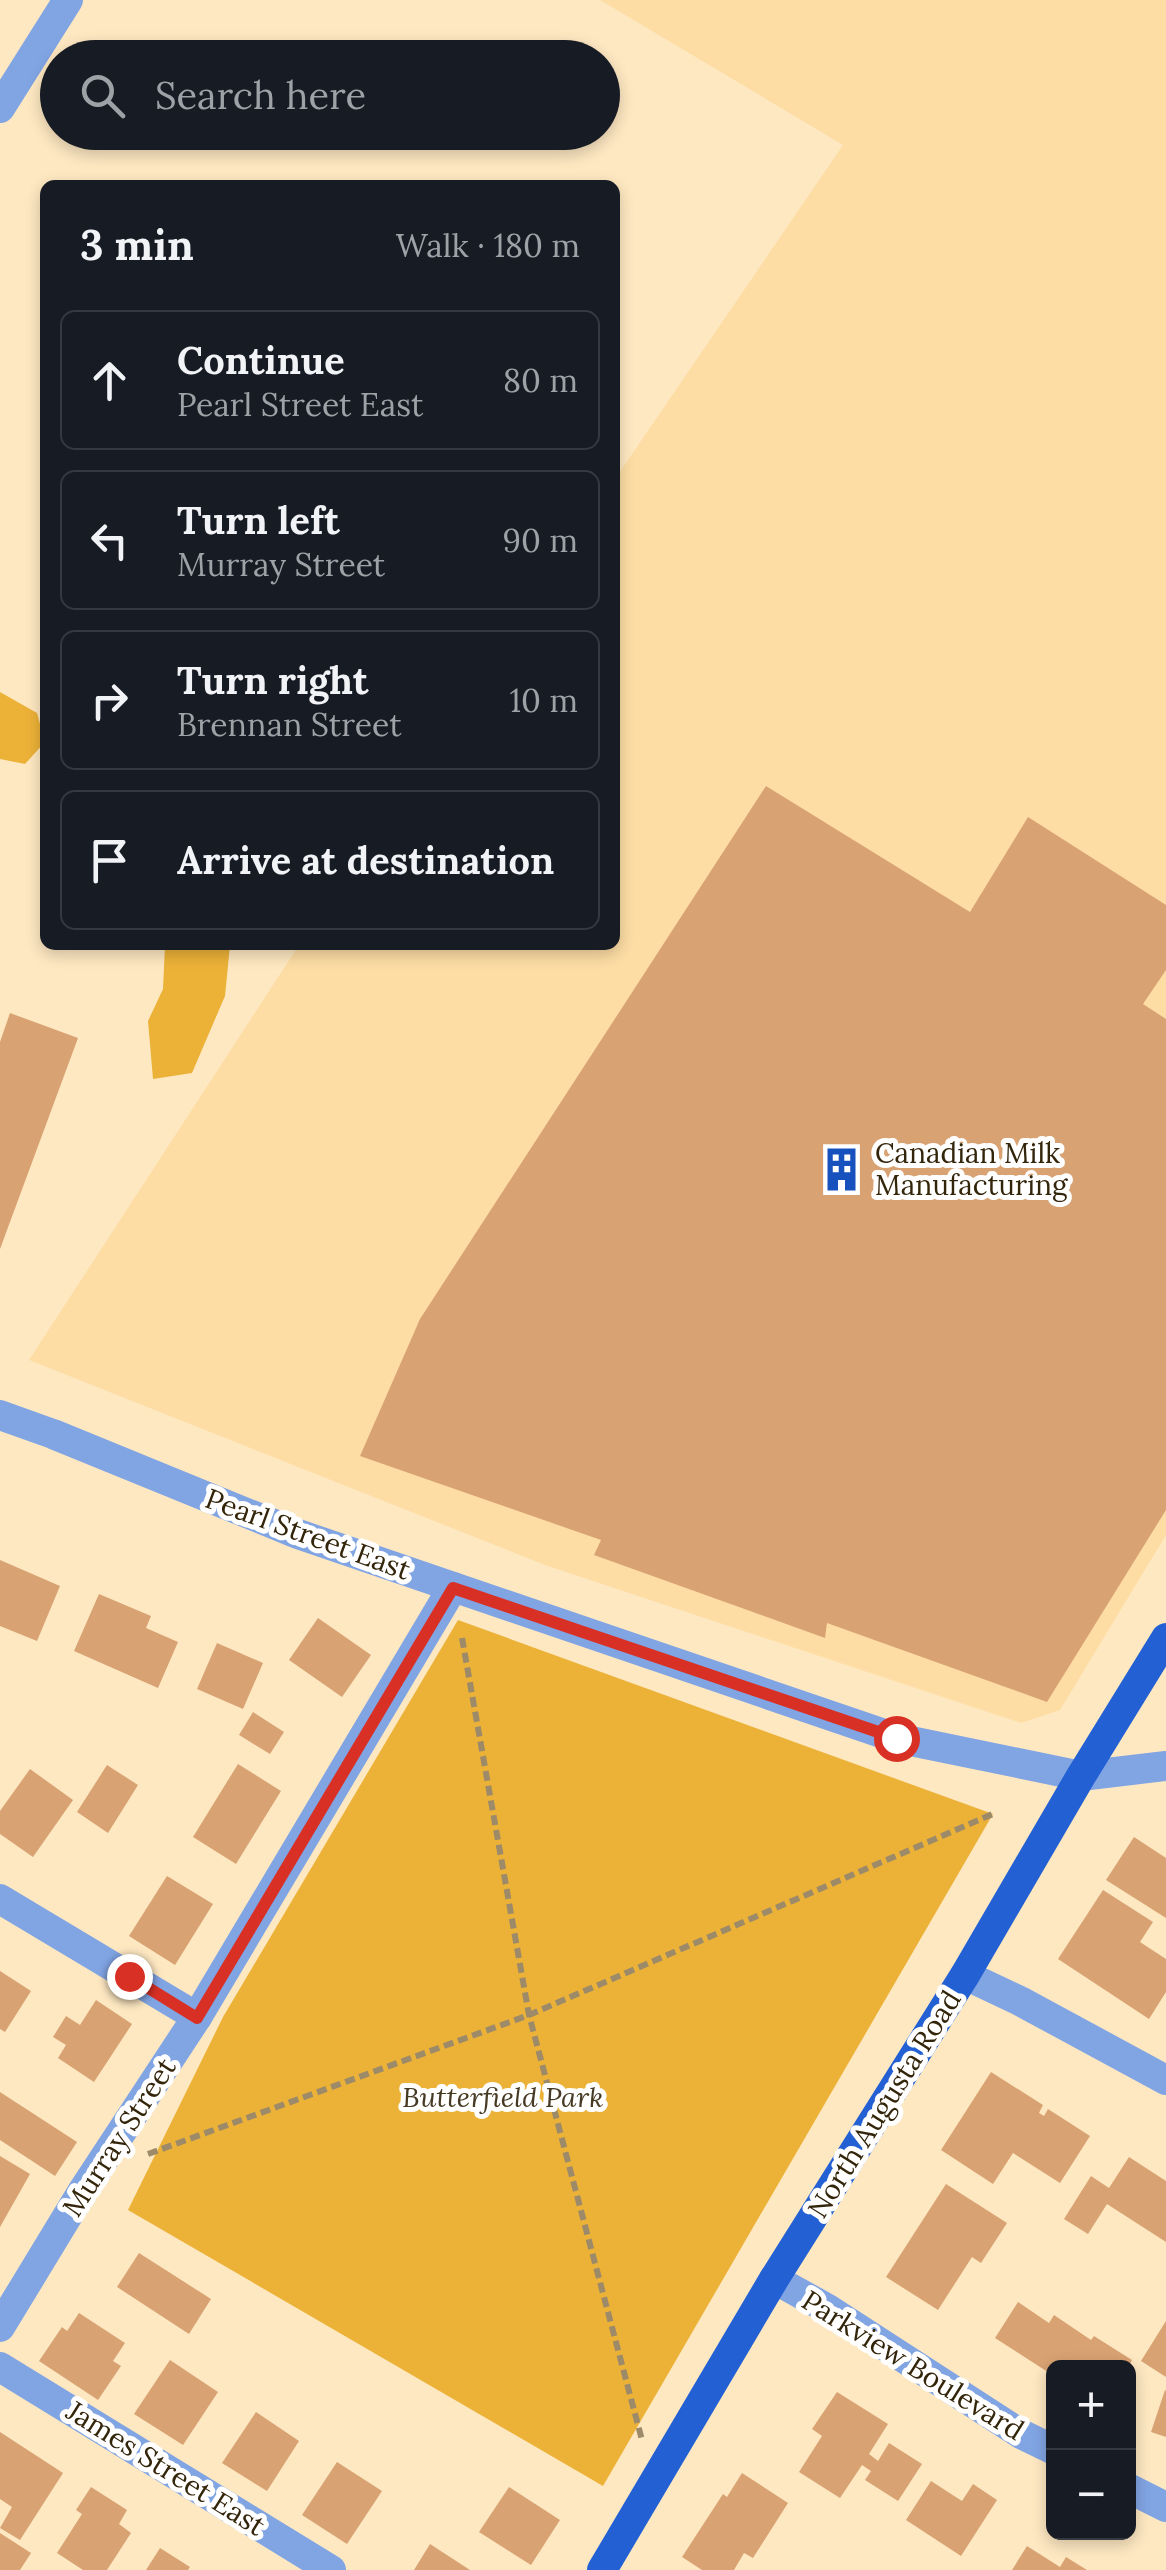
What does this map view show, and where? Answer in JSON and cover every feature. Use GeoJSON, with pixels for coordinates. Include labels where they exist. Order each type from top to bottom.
{"type":"FeatureCollection","features":[{"type":"Feature","properties":{"kind":"main road","name":"North Augusta Road"},"geometry":{"type":"LineString","coordinates":[[602,2570],[774,2279],[965,1974],[1166,1638]]}},
{"type":"Feature","properties":{"kind":"street"},"geometry":{"type":"LineString","coordinates":[[43,40],[68,0]]}},
{"type":"Feature","properties":{"kind":"street"},"geometry":{"type":"LineString","coordinates":[[0,108],[40,44]]}},
{"type":"Feature","properties":{"kind":"street","name":"Pearl Street East"},"geometry":{"type":"LineString","coordinates":[[0,1415],[298,1534],[896,1738],[1081,1776],[1166,1766]]}},
{"type":"Feature","properties":{"kind":"street","name":"Murray Street"},"geometry":{"type":"LineString","coordinates":[[0,2327],[88,2183],[197,2018],[453,1588]]}},
{"type":"Feature","properties":{"kind":"street"},"geometry":{"type":"LineString","coordinates":[[0,1900],[197,2018]]}},
{"type":"Feature","properties":{"kind":"street"},"geometry":{"type":"LineString","coordinates":[[965,1974],[1166,2080]]}},
{"type":"Feature","properties":{"kind":"street","name":"Parkview Boulevard"},"geometry":{"type":"LineString","coordinates":[[774,2279],[1046,2446]]}},
{"type":"Feature","properties":{"kind":"street","name":"James Street East"},"geometry":{"type":"LineString","coordinates":[[0,2366],[331,2570]]}},
{"type":"Feature","properties":{"kind":"street"},"geometry":{"type":"LineString","coordinates":[[1136,2492],[1166,2506]]}},
{"type":"Feature","properties":{"kind":"path"},"geometry":{"type":"LineString","coordinates":[[453,1588],[529,2015],[653,2484]]}},
{"type":"Feature","properties":{"kind":"path"},"geometry":{"type":"LineString","coordinates":[[146,2155],[529,2015],[995,1813]]}},
{"type":"Feature","properties":{"kind":"shaded area"},"geometry":{"type":"Polygon","coordinates":[[[600,0],[1166,0],[1166,1535],[1060,1710],[1021,1723],[545,1565],[29,1360],[296,950],[620,950],[620,472],[843,145],[600,0]]]}},
{"type":"Feature","properties":{"kind":"green space"},"geometry":{"type":"Polygon","coordinates":[[[0,692],[37,713],[40,748],[25,764],[0,759],[0,692]]]}},
{"type":"Feature","properties":{"kind":"green space"},"geometry":{"type":"Polygon","coordinates":[[[165,950],[230,950],[225,996],[192,1073],[153,1079],[148,1021],[163,989],[165,950]]]}},
{"type":"Feature","properties":{"kind":"green space","name":"Butterfield Park"},"geometry":{"type":"Polygon","coordinates":[[[458,1620],[993,1814],[603,2486],[128,2210],[223,2017],[458,1620]]]}},
{"type":"Feature","properties":{"kind":"building","name":"Canadian Milk Manufacturing"},"geometry":{"type":"Polygon","coordinates":[[[766,786],[970,912],[1028,817],[1166,905],[1166,970],[1143,1004],[1166,1019],[1166,1510],[1047,1702],[827,1623],[825,1638],[594,1555],[601,1540],[360,1456],[420,1319],[766,786]]]}},
{"type":"Feature","properties":{"kind":"building"},"geometry":{"type":"Polygon","coordinates":[[[10,1013],[78,1038],[0,1249],[0,1042],[10,1013]]]}},
{"type":"Feature","properties":{"kind":"building"},"geometry":{"type":"Polygon","coordinates":[[[0,1560],[60,1586],[37,1641],[0,1626],[0,1560]]]}},
{"type":"Feature","properties":{"kind":"building"},"geometry":{"type":"Polygon","coordinates":[[[99,1594],[151,1616],[146,1628],[178,1642],[158,1688],[74,1651],[99,1594]]]}},
{"type":"Feature","properties":{"kind":"building"},"geometry":{"type":"Polygon","coordinates":[[[318,1618],[371,1655],[342,1697],[289,1660],[318,1618]]]}},
{"type":"Feature","properties":{"kind":"building"},"geometry":{"type":"Polygon","coordinates":[[[217,1643],[263,1663],[243,1709],[197,1689],[217,1643]]]}},
{"type":"Feature","properties":{"kind":"building"},"geometry":{"type":"Polygon","coordinates":[[[253,1712],[284,1732],[270,1754],[239,1735],[253,1712]]]}},
{"type":"Feature","properties":{"kind":"building"},"geometry":{"type":"Polygon","coordinates":[[[238,1764],[281,1791],[236,1864],[193,1837],[238,1764]]]}},
{"type":"Feature","properties":{"kind":"building"},"geometry":{"type":"Polygon","coordinates":[[[107,1765],[138,1785],[108,1833],[77,1812],[107,1765]]]}},
{"type":"Feature","properties":{"kind":"building"},"geometry":{"type":"Polygon","coordinates":[[[30,1769],[73,1800],[33,1857],[0,1834],[0,1811],[30,1769]]]}},
{"type":"Feature","properties":{"kind":"building"},"geometry":{"type":"Polygon","coordinates":[[[1134,1837],[1166,1858],[1166,1918],[1106,1880],[1134,1837]]]}},
{"type":"Feature","properties":{"kind":"building"},"geometry":{"type":"Polygon","coordinates":[[[167,1876],[213,1904],[175,1965],[129,1936],[167,1876]]]}},
{"type":"Feature","properties":{"kind":"building"},"geometry":{"type":"Polygon","coordinates":[[[1103,1890],[1153,1922],[1140,1942],[1166,1959],[1166,1992],[1149,2019],[1058,1959],[1103,1890]]]}},
{"type":"Feature","properties":{"kind":"building"},"geometry":{"type":"Polygon","coordinates":[[[0,1971],[31,1991],[5,2032],[0,2029],[0,1971]]]}},
{"type":"Feature","properties":{"kind":"building"},"geometry":{"type":"Polygon","coordinates":[[[96,2000],[132,2024],[94,2082],[58,2058],[66,2045],[53,2037],[66,2016],[80,2025],[96,2000]]]}},
{"type":"Feature","properties":{"kind":"building"},"geometry":{"type":"Polygon","coordinates":[[[991,2072],[1043,2105],[1039,2113],[1044,2116],[1048,2109],[1090,2136],[1060,2183],[1013,2153],[993,2184],[941,2150],[991,2072]]]}},
{"type":"Feature","properties":{"kind":"building"},"geometry":{"type":"Polygon","coordinates":[[[0,2092],[77,2142],[55,2176],[0,2140],[0,2092]]]}},
{"type":"Feature","properties":{"kind":"building"},"geometry":{"type":"Polygon","coordinates":[[[0,2156],[30,2174],[0,2227],[0,2156]]]}},
{"type":"Feature","properties":{"kind":"building"},"geometry":{"type":"Polygon","coordinates":[[[1129,2157],[1166,2181],[1166,2242],[1107,2204],[1088,2234],[1064,2219],[1091,2176],[1109,2188],[1129,2157]]]}},
{"type":"Feature","properties":{"kind":"building"},"geometry":{"type":"Polygon","coordinates":[[[946,2184],[1007,2223],[981,2263],[972,2257],[938,2310],[886,2277],[946,2184]]]}},
{"type":"Feature","properties":{"kind":"building"},"geometry":{"type":"Polygon","coordinates":[[[139,2253],[211,2299],[189,2334],[117,2287],[139,2253]]]}},
{"type":"Feature","properties":{"kind":"building"},"geometry":{"type":"Polygon","coordinates":[[[1018,2302],[1049,2323],[1054,2315],[1091,2340],[1094,2336],[1132,2360],[1046,2360],[1046,2371],[995,2338],[1018,2302]]]}},
{"type":"Feature","properties":{"kind":"building"},"geometry":{"type":"Polygon","coordinates":[[[79,2313],[125,2343],[113,2361],[121,2366],[98,2400],[39,2361],[62,2327],[67,2331],[79,2313]]]}},
{"type":"Feature","properties":{"kind":"building"},"geometry":{"type":"Polygon","coordinates":[[[1166,2321],[1166,2377],[1141,2361],[1166,2321]]]}},
{"type":"Feature","properties":{"kind":"building"},"geometry":{"type":"Polygon","coordinates":[[[170,2360],[218,2392],[183,2445],[134,2414],[170,2360]]]}},
{"type":"Feature","properties":{"kind":"building"},"geometry":{"type":"Polygon","coordinates":[[[1166,2391],[1166,2437],[1151,2432],[1166,2391]]]}},
{"type":"Feature","properties":{"kind":"building"},"geometry":{"type":"Polygon","coordinates":[[[837,2392],[888,2424],[869,2454],[878,2461],[889,2443],[922,2464],[898,2501],[865,2480],[871,2471],[862,2465],[840,2498],[799,2472],[822,2436],[812,2429],[837,2392]]]}},
{"type":"Feature","properties":{"kind":"building"},"geometry":{"type":"Polygon","coordinates":[[[256,2412],[299,2441],[267,2491],[222,2463],[256,2412]]]}},
{"type":"Feature","properties":{"kind":"building"},"geometry":{"type":"Polygon","coordinates":[[[0,2432],[63,2473],[20,2540],[0,2528],[12,2507],[0,2499],[0,2432]]]}},
{"type":"Feature","properties":{"kind":"building"},"geometry":{"type":"Polygon","coordinates":[[[337,2462],[382,2491],[347,2544],[302,2515],[337,2462]]]}},
{"type":"Feature","properties":{"kind":"building"},"geometry":{"type":"Polygon","coordinates":[[[742,2473],[788,2503],[753,2558],[744,2553],[734,2570],[702,2570],[682,2557],[723,2494],[727,2497],[742,2473]]]}},
{"type":"Feature","properties":{"kind":"building"},"geometry":{"type":"Polygon","coordinates":[[[931,2481],[962,2501],[973,2484],[997,2500],[961,2556],[906,2520],[931,2481]]]}},
{"type":"Feature","properties":{"kind":"building"},"geometry":{"type":"Polygon","coordinates":[[[91,2487],[127,2510],[119,2524],[131,2533],[107,2570],[83,2570],[57,2553],[82,2514],[76,2510],[91,2487]]]}},
{"type":"Feature","properties":{"kind":"building"},"geometry":{"type":"Polygon","coordinates":[[[509,2487],[560,2520],[531,2565],[479,2532],[509,2487]]]}},
{"type":"Feature","properties":{"kind":"building"},"geometry":{"type":"Polygon","coordinates":[[[0,2533],[31,2553],[20,2570],[0,2570],[0,2533]]]}},
{"type":"Feature","properties":{"kind":"building"},"geometry":{"type":"Polygon","coordinates":[[[430,2544],[470,2570],[414,2570],[430,2544]]]}},
{"type":"Feature","properties":{"kind":"building"},"geometry":{"type":"Polygon","coordinates":[[[1027,2546],[1060,2567],[1066,2557],[1087,2570],[1012,2570],[1027,2546]]]}},
{"type":"Feature","properties":{"kind":"building"},"geometry":{"type":"Polygon","coordinates":[[[160,2548],[190,2567],[188,2570],[146,2570],[160,2548]]]}},
{"type":"Feature","properties":{"kind":"place","name":"Canadian Milk Manufacturing"},"geometry":{"type":"Point","coordinates":[842,1169]}},
{"type":"Feature","properties":{"kind":"route"},"geometry":{"type":"LineString","coordinates":[[129,1976],[197,2018],[453,1588],[896,1738]]}}]}
